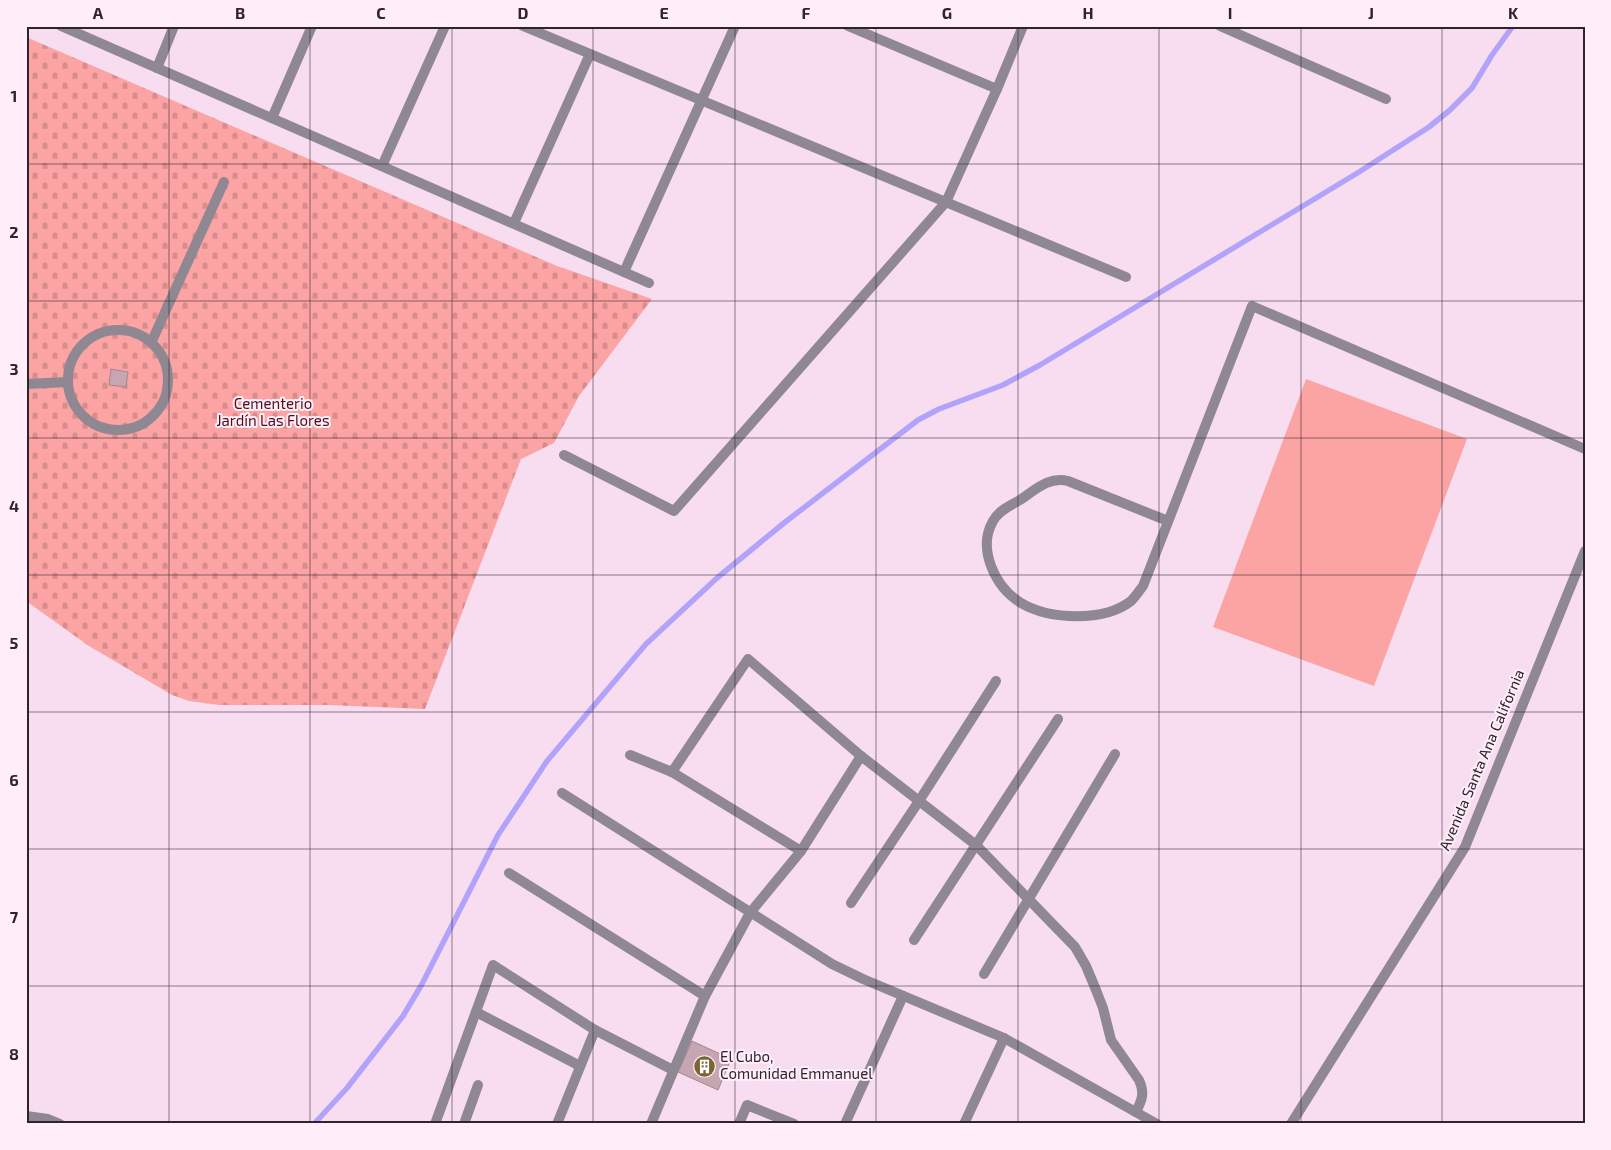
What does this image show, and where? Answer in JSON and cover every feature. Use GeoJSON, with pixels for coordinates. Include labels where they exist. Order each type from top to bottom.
{"type":"FeatureCollection","features":[{"type":"Feature","properties":{"kind":"street"},"geometry":{"type":"LineString","coordinates":[[61,26],[650,283]]}},
{"type":"Feature","properties":{"kind":"street"},"geometry":{"type":"LineString","coordinates":[[157,68],[174,26]]}},
{"type":"Feature","properties":{"kind":"street"},"geometry":{"type":"LineString","coordinates":[[272,118],[312,26]]}},
{"type":"Feature","properties":{"kind":"street"},"geometry":{"type":"LineString","coordinates":[[382,166],[445,26]]}},
{"type":"Feature","properties":{"kind":"street"},"geometry":{"type":"LineString","coordinates":[[523,26],[1126,277]]}},
{"type":"Feature","properties":{"kind":"street"},"geometry":{"type":"LineString","coordinates":[[624,272],[735,26]]}},
{"type":"Feature","properties":{"kind":"street"},"geometry":{"type":"LineString","coordinates":[[848,26],[997,89]]}},
{"type":"Feature","properties":{"kind":"street"},"geometry":{"type":"LineString","coordinates":[[564,455],[674,511],[946,202],[1023,26]]}},
{"type":"Feature","properties":{"kind":"street"},"geometry":{"type":"LineString","coordinates":[[1220,26],[1386,99]]}},
{"type":"Feature","properties":{"kind":"street"},"geometry":{"type":"LineString","coordinates":[[514,223],[590,54]]}},
{"type":"Feature","properties":{"kind":"street"},"geometry":{"type":"LineString","coordinates":[[151,343],[224,182]]}},
{"type":"Feature","properties":{"kind":"street"},"geometry":{"type":"LineString","coordinates":[[1168,521],[1060,479],[1050,481],[1010,506],[994,519],[987,542],[996,579],[1021,603],[1032,608],[1052,614],[1090,616],[1103,613],[1130,601],[1140,590],[1168,521],[1252,306],[1585,450]]}},
{"type":"Feature","properties":{"kind":"street"},"geometry":{"type":"LineString","coordinates":[[108,331],[125,331],[137,334],[151,343],[159,352],[165,364],[167,384],[165,396],[154,413],[142,423],[131,428],[115,429],[95,424],[85,417],[77,408],[70,394],[68,382],[69,370],[75,354],[86,342],[96,335],[108,331]]}},
{"type":"Feature","properties":{"kind":"street"},"geometry":{"type":"LineString","coordinates":[[26,384],[68,382]]}},
{"type":"Feature","properties":{"kind":"street","name":"Avenida Santa Ana California"},"geometry":{"type":"LineString","coordinates":[[1291,1124],[1465,847],[1585,551]]}},
{"type":"Feature","properties":{"kind":"street"},"geometry":{"type":"LineString","coordinates":[[672,772],[748,659],[862,756],[976,845],[1075,948],[1086,966],[1103,1008],[1111,1040],[1143,1087],[1142,1101],[1136,1112]]}},
{"type":"Feature","properties":{"kind":"street"},"geometry":{"type":"LineString","coordinates":[[850,903],[919,801],[996,681]]}},
{"type":"Feature","properties":{"kind":"street"},"geometry":{"type":"LineString","coordinates":[[914,940],[1058,719]]}},
{"type":"Feature","properties":{"kind":"street"},"geometry":{"type":"LineString","coordinates":[[984,974],[1115,754]]}},
{"type":"Feature","properties":{"kind":"street"},"geometry":{"type":"LineString","coordinates":[[630,756],[672,772],[801,851]]}},
{"type":"Feature","properties":{"kind":"street"},"geometry":{"type":"LineString","coordinates":[[651,1124],[705,996],[750,913],[801,851],[862,756]]}},
{"type":"Feature","properties":{"kind":"street"},"geometry":{"type":"LineString","coordinates":[[562,792],[832,964],[863,979],[1004,1038],[1157,1124]]}},
{"type":"Feature","properties":{"kind":"street"},"geometry":{"type":"LineString","coordinates":[[509,873],[705,996]]}},
{"type":"Feature","properties":{"kind":"street"},"geometry":{"type":"LineString","coordinates":[[435,1124],[493,965],[595,1030],[673,1070]]}},
{"type":"Feature","properties":{"kind":"street"},"geometry":{"type":"LineString","coordinates":[[845,1124],[903,996]]}},
{"type":"Feature","properties":{"kind":"street"},"geometry":{"type":"LineString","coordinates":[[476,1012],[580,1066]]}},
{"type":"Feature","properties":{"kind":"street"},"geometry":{"type":"LineString","coordinates":[[557,1124],[595,1030]]}},
{"type":"Feature","properties":{"kind":"street"},"geometry":{"type":"LineString","coordinates":[[964,1124],[1004,1038]]}},
{"type":"Feature","properties":{"kind":"street"},"geometry":{"type":"LineString","coordinates":[[464,1124],[478,1085]]}},
{"type":"Feature","properties":{"kind":"street"},"geometry":{"type":"LineString","coordinates":[[739,1124],[747,1105],[794,1124]]}},
{"type":"Feature","properties":{"kind":"street"},"geometry":{"type":"LineString","coordinates":[[26,1116],[48,1119],[60,1124]]}},
{"type":"Feature","properties":{"kind":"green space","name":"Cementerio Jardín Las Flores"},"geometry":{"type":"Polygon","coordinates":[[[26,37],[557,266],[652,299],[579,396],[554,443],[521,459],[425,709],[328,705],[219,705],[189,701],[172,695],[89,646],[26,601],[26,37]]]}},
{"type":"Feature","properties":{"kind":"green space"},"geometry":{"type":"Polygon","coordinates":[[[1306,379],[1467,439],[1374,686],[1213,627],[1306,379]]]}},
{"type":"Feature","properties":{"kind":"building"},"geometry":{"type":"Polygon","coordinates":[[[111,369],[128,372],[126,387],[109,385],[111,369]]]}},
{"type":"Feature","properties":{"kind":"building","name":"El Cubo, Comunidad Emmanuel"},"geometry":{"type":"Polygon","coordinates":[[[692,1041],[731,1059],[718,1090],[678,1072],[692,1041]]]}},
{"type":"Feature","properties":{"kind":"waterway"},"geometry":{"type":"LineString","coordinates":[[314,1124],[347,1088],[403,1016],[422,984],[498,835],[547,761],[646,644],[717,578],[784,523],[918,420],[939,409],[1003,385],[1040,365],[1359,172],[1429,127],[1450,110],[1472,88],[1492,55],[1513,26]]}},
{"type":"Feature","properties":{"kind":"place","name":"El Cubo, Comunidad Emmanuel"},"geometry":{"type":"Point","coordinates":[704,1066]}}]}
